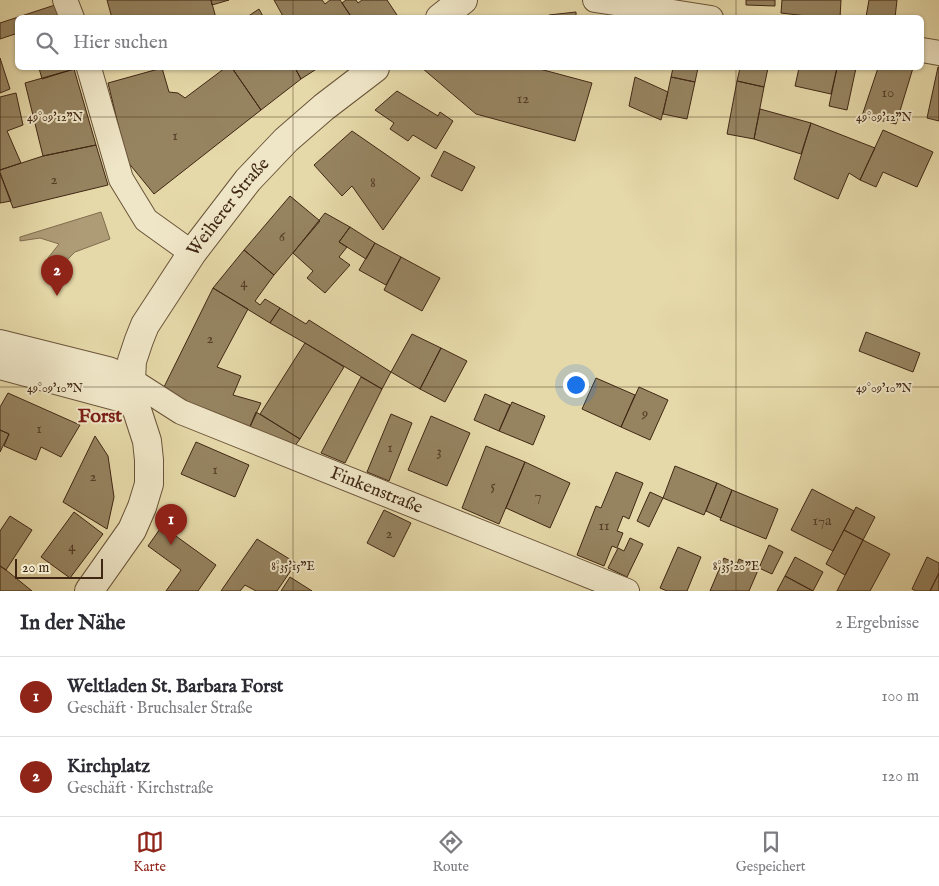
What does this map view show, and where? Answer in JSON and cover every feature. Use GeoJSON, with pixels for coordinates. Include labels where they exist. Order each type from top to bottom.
{"type":"FeatureCollection","features":[{"type":"Feature","properties":{"kind":"street"},"geometry":{"type":"LineString","coordinates":[[65,0],[71,15]]}},
{"type":"Feature","properties":{"kind":"street"},"geometry":{"type":"LineString","coordinates":[[444,15],[463,0]]}},
{"type":"Feature","properties":{"kind":"street"},"geometry":{"type":"LineString","coordinates":[[595,0],[692,15]]}},
{"type":"Feature","properties":{"kind":"street"},"geometry":{"type":"LineString","coordinates":[[924,50],[939,53]]}},
{"type":"Feature","properties":{"kind":"street"},"geometry":{"type":"LineString","coordinates":[[90,70],[121,179],[146,220],[192,253]]}},
{"type":"Feature","properties":{"kind":"street","name":"Weiherer Straße"},"geometry":{"type":"LineString","coordinates":[[132,390],[132,361],[145,325],[192,253],[248,180],[286,140],[324,107],[372,70]]}},
{"type":"Feature","properties":{"kind":"street"},"geometry":{"type":"LineString","coordinates":[[0,344],[108,371],[132,390],[147,441],[149,484],[132,530],[89,591]]}},
{"type":"Feature","properties":{"kind":"street"},"geometry":{"type":"LineString","coordinates":[[0,366],[132,390]]}},
{"type":"Feature","properties":{"kind":"street","name":"Finkenstraße"},"geometry":{"type":"LineString","coordinates":[[132,390],[181,412],[626,591]]}},
{"type":"Feature","properties":{"kind":"shaded area"},"geometry":{"type":"Polygon","coordinates":[[[101,212],[110,239],[75,252],[62,265],[48,258],[59,244],[40,238],[20,241],[20,237],[101,212]]]}},
{"type":"Feature","properties":{"kind":"building"},"geometry":{"type":"Polygon","coordinates":[[[107,0],[211,0],[215,15],[111,15],[107,0]]]}},
{"type":"Feature","properties":{"kind":"building"},"geometry":{"type":"Polygon","coordinates":[[[211,0],[229,0],[212,5],[211,0]]]}},
{"type":"Feature","properties":{"kind":"building"},"geometry":{"type":"Polygon","coordinates":[[[274,0],[322,0],[325,4],[330,0],[340,0],[350,15],[282,15],[274,0]]]}},
{"type":"Feature","properties":{"kind":"building"},"geometry":{"type":"Polygon","coordinates":[[[346,0],[356,0],[358,3],[362,0],[387,0],[397,15],[350,15],[342,3],[346,0]]]}},
{"type":"Feature","properties":{"kind":"building"},"geometry":{"type":"Polygon","coordinates":[[[746,0],[775,0],[775,6],[746,5],[746,0]]]}},
{"type":"Feature","properties":{"kind":"building"},"geometry":{"type":"Polygon","coordinates":[[[782,0],[841,0],[840,15],[781,13],[782,0]]]}},
{"type":"Feature","properties":{"kind":"building"},"geometry":{"type":"Polygon","coordinates":[[[869,0],[897,0],[895,15],[866,15],[869,0]]]}},
{"type":"Feature","properties":{"kind":"building"},"geometry":{"type":"Polygon","coordinates":[[[55,5],[58,15],[24,15],[55,5]]]}},
{"type":"Feature","properties":{"kind":"building"},"geometry":{"type":"Polygon","coordinates":[[[259,9],[262,15],[250,15],[259,9]]]}},
{"type":"Feature","properties":{"kind":"building"},"geometry":{"type":"Polygon","coordinates":[[[576,12],[576,15],[549,15],[576,12]]]}},
{"type":"Feature","properties":{"kind":"building"},"geometry":{"type":"Polygon","coordinates":[[[15,18],[15,34],[0,39],[0,23],[15,18]]]}},
{"type":"Feature","properties":{"kind":"building"},"geometry":{"type":"Polygon","coordinates":[[[0,58],[10,89],[0,93],[0,58]]]}},
{"type":"Feature","properties":{"kind":"building"},"geometry":{"type":"Polygon","coordinates":[[[939,67],[939,121],[927,118],[939,67]]]}},
{"type":"Feature","properties":{"kind":"building"},"geometry":{"type":"Polygon","coordinates":[[[40,70],[71,70],[42,79],[40,70]]]}},
{"type":"Feature","properties":{"kind":"building"},"geometry":{"type":"Polygon","coordinates":[[[74,70],[96,145],[43,156],[25,83],[74,70]]]}},
{"type":"Feature","properties":{"kind":"building"},"geometry":{"type":"Polygon","coordinates":[[[155,70],[163,70],[169,92],[178,93],[185,98],[222,70],[233,70],[261,110],[154,194],[127,161],[108,83],[155,70]]]}},
{"type":"Feature","properties":{"kind":"building"},"geometry":{"type":"Polygon","coordinates":[[[233,70],[296,70],[301,79],[261,110],[233,70]]]}},
{"type":"Feature","properties":{"kind":"building"},"geometry":{"type":"Polygon","coordinates":[[[296,70],[315,70],[301,79],[296,70]]]}},
{"type":"Feature","properties":{"kind":"building"},"geometry":{"type":"Polygon","coordinates":[[[424,70],[543,70],[592,83],[575,141],[476,114],[424,70]]]}},
{"type":"Feature","properties":{"kind":"building"},"geometry":{"type":"Polygon","coordinates":[[[673,70],[698,70],[695,82],[671,77],[673,70]]]}},
{"type":"Feature","properties":{"kind":"building"},"geometry":{"type":"Polygon","coordinates":[[[740,70],[768,70],[764,87],[737,81],[740,70]]]}},
{"type":"Feature","properties":{"kind":"building"},"geometry":{"type":"Polygon","coordinates":[[[799,70],[837,70],[831,94],[795,86],[799,70]]]}},
{"type":"Feature","properties":{"kind":"building"},"geometry":{"type":"Polygon","coordinates":[[[837,70],[856,70],[847,110],[829,106],[837,70]]]}},
{"type":"Feature","properties":{"kind":"building"},"geometry":{"type":"Polygon","coordinates":[[[877,70],[912,70],[896,124],[862,116],[877,70]]]}},
{"type":"Feature","properties":{"kind":"building"},"geometry":{"type":"Polygon","coordinates":[[[635,77],[668,92],[661,120],[629,106],[635,77]]]}},
{"type":"Feature","properties":{"kind":"building"},"geometry":{"type":"Polygon","coordinates":[[[671,77],[695,82],[687,119],[663,114],[671,77]]]}},
{"type":"Feature","properties":{"kind":"building"},"geometry":{"type":"Polygon","coordinates":[[[737,81],[764,87],[754,139],[727,134],[737,81]]]}},
{"type":"Feature","properties":{"kind":"building"},"geometry":{"type":"Polygon","coordinates":[[[397,91],[438,116],[440,112],[453,121],[436,149],[413,135],[408,141],[390,129],[394,123],[375,110],[397,91]]]}},
{"type":"Feature","properties":{"kind":"building"},"geometry":{"type":"Polygon","coordinates":[[[16,93],[23,125],[7,131],[21,163],[0,170],[0,97],[16,93]]]}},
{"type":"Feature","properties":{"kind":"building"},"geometry":{"type":"Polygon","coordinates":[[[760,109],[811,123],[801,154],[754,139],[760,109]]]}},
{"type":"Feature","properties":{"kind":"building"},"geometry":{"type":"Polygon","coordinates":[[[811,123],[875,148],[860,180],[849,173],[838,199],[794,179],[811,123]]]}},
{"type":"Feature","properties":{"kind":"building"},"geometry":{"type":"Polygon","coordinates":[[[883,130],[933,152],[917,187],[883,172],[876,187],[860,180],[883,130]]]}},
{"type":"Feature","properties":{"kind":"building"},"geometry":{"type":"Polygon","coordinates":[[[352,131],[420,178],[383,230],[352,186],[342,196],[314,165],[352,131]]]}},
{"type":"Feature","properties":{"kind":"building"},"geometry":{"type":"Polygon","coordinates":[[[96,145],[108,185],[13,208],[0,170],[43,156],[96,145]]]}},
{"type":"Feature","properties":{"kind":"building"},"geometry":{"type":"Polygon","coordinates":[[[444,151],[475,167],[462,191],[431,176],[444,151]]]}},
{"type":"Feature","properties":{"kind":"building"},"geometry":{"type":"Polygon","coordinates":[[[0,173],[11,201],[0,203],[0,173]]]}},
{"type":"Feature","properties":{"kind":"building"},"geometry":{"type":"Polygon","coordinates":[[[290,196],[320,221],[274,275],[244,250],[290,196]]]}},
{"type":"Feature","properties":{"kind":"building"},"geometry":{"type":"Polygon","coordinates":[[[325,213],[350,227],[339,242],[347,247],[339,257],[350,265],[325,293],[307,278],[313,271],[293,253],[325,213]]]}},
{"type":"Feature","properties":{"kind":"building"},"geometry":{"type":"Polygon","coordinates":[[[350,227],[375,243],[366,259],[339,242],[350,227]]]}},
{"type":"Feature","properties":{"kind":"building"},"geometry":{"type":"Polygon","coordinates":[[[375,243],[401,257],[386,285],[359,270],[375,243]]]}},
{"type":"Feature","properties":{"kind":"building"},"geometry":{"type":"Polygon","coordinates":[[[244,250],[274,275],[255,301],[260,305],[265,299],[280,308],[270,323],[213,288],[244,250]]]}},
{"type":"Feature","properties":{"kind":"building"},"geometry":{"type":"Polygon","coordinates":[[[401,257],[440,278],[422,311],[384,290],[401,257]]]}},
{"type":"Feature","properties":{"kind":"building"},"geometry":{"type":"Polygon","coordinates":[[[213,288],[248,309],[217,367],[241,376],[233,395],[261,403],[249,429],[161,393],[213,288]]]}},
{"type":"Feature","properties":{"kind":"building"},"geometry":{"type":"Polygon","coordinates":[[[280,308],[306,324],[309,320],[391,372],[382,389],[270,323],[280,308]]]}},
{"type":"Feature","properties":{"kind":"building"},"geometry":{"type":"Polygon","coordinates":[[[866,332],[920,353],[913,372],[859,351],[866,332]]]}},
{"type":"Feature","properties":{"kind":"building"},"geometry":{"type":"Polygon","coordinates":[[[412,334],[441,348],[420,389],[391,372],[412,334]]]}},
{"type":"Feature","properties":{"kind":"building"},"geometry":{"type":"Polygon","coordinates":[[[305,343],[344,367],[300,439],[260,414],[305,343]]]}},
{"type":"Feature","properties":{"kind":"building"},"geometry":{"type":"Polygon","coordinates":[[[441,348],[467,361],[445,402],[420,389],[441,348]]]}},
{"type":"Feature","properties":{"kind":"building"},"geometry":{"type":"Polygon","coordinates":[[[361,377],[382,389],[345,463],[321,453],[361,377]]]}},
{"type":"Feature","properties":{"kind":"building"},"geometry":{"type":"Polygon","coordinates":[[[596,378],[635,395],[621,427],[582,409],[596,378]]]}},
{"type":"Feature","properties":{"kind":"building"},"geometry":{"type":"Polygon","coordinates":[[[639,387],[668,400],[650,440],[621,427],[639,387]]]}},
{"type":"Feature","properties":{"kind":"building"},"geometry":{"type":"Polygon","coordinates":[[[8,393],[80,425],[61,457],[41,447],[36,460],[4,446],[9,434],[0,430],[0,407],[8,393]]]}},
{"type":"Feature","properties":{"kind":"building"},"geometry":{"type":"Polygon","coordinates":[[[485,394],[510,405],[499,431],[474,420],[485,394]]]}},
{"type":"Feature","properties":{"kind":"building"},"geometry":{"type":"Polygon","coordinates":[[[512,402],[545,416],[533,445],[499,431],[512,402]]]}},
{"type":"Feature","properties":{"kind":"building"},"geometry":{"type":"Polygon","coordinates":[[[256,412],[300,439],[294,447],[249,429],[256,412]]]}},
{"type":"Feature","properties":{"kind":"building"},"geometry":{"type":"Polygon","coordinates":[[[391,414],[412,423],[389,481],[367,472],[391,414]]]}},
{"type":"Feature","properties":{"kind":"building"},"geometry":{"type":"Polygon","coordinates":[[[431,416],[470,433],[447,486],[408,470],[431,416]]]}},
{"type":"Feature","properties":{"kind":"building"},"geometry":{"type":"Polygon","coordinates":[[[0,430],[9,434],[0,452],[0,430]]]}},
{"type":"Feature","properties":{"kind":"building"},"geometry":{"type":"Polygon","coordinates":[[[95,436],[108,456],[114,497],[107,529],[63,502],[95,436]]]}},
{"type":"Feature","properties":{"kind":"building"},"geometry":{"type":"Polygon","coordinates":[[[196,442],[249,465],[235,497],[181,474],[196,442]]]}},
{"type":"Feature","properties":{"kind":"building"},"geometry":{"type":"Polygon","coordinates":[[[486,446],[525,462],[499,524],[462,508],[486,446]]]}},
{"type":"Feature","properties":{"kind":"building"},"geometry":{"type":"Polygon","coordinates":[[[525,462],[570,483],[550,528],[506,508],[525,462]]]}},
{"type":"Feature","properties":{"kind":"building"},"geometry":{"type":"Polygon","coordinates":[[[675,466],[717,483],[704,515],[663,498],[675,466]]]}},
{"type":"Feature","properties":{"kind":"building"},"geometry":{"type":"Polygon","coordinates":[[[616,472],[643,483],[629,519],[623,516],[617,531],[623,533],[617,548],[612,546],[604,566],[577,555],[596,506],[601,508],[616,472]]]}},
{"type":"Feature","properties":{"kind":"building"},"geometry":{"type":"Polygon","coordinates":[[[717,483],[732,490],[721,518],[706,511],[717,483]]]}},
{"type":"Feature","properties":{"kind":"building"},"geometry":{"type":"Polygon","coordinates":[[[812,489],[854,511],[833,551],[791,530],[812,489]]]}},
{"type":"Feature","properties":{"kind":"building"},"geometry":{"type":"Polygon","coordinates":[[[732,490],[778,509],[766,539],[720,520],[732,490]]]}},
{"type":"Feature","properties":{"kind":"building"},"geometry":{"type":"Polygon","coordinates":[[[650,492],[663,498],[649,527],[637,521],[650,492]]]}},
{"type":"Feature","properties":{"kind":"building"},"geometry":{"type":"Polygon","coordinates":[[[856,507],[875,517],[863,540],[844,530],[856,507]]]}},
{"type":"Feature","properties":{"kind":"building"},"geometry":{"type":"Polygon","coordinates":[[[384,510],[411,523],[394,557],[367,543],[384,510]]]}},
{"type":"Feature","properties":{"kind":"building"},"geometry":{"type":"Polygon","coordinates":[[[74,512],[103,534],[70,578],[41,557],[74,512]]]}},
{"type":"Feature","properties":{"kind":"building"},"geometry":{"type":"Polygon","coordinates":[[[10,516],[32,530],[6,570],[0,566],[0,531],[10,516]]]}},
{"type":"Feature","properties":{"kind":"building"},"geometry":{"type":"Polygon","coordinates":[[[162,526],[216,565],[198,591],[166,591],[181,570],[148,546],[162,526]]]}},
{"type":"Feature","properties":{"kind":"building"},"geometry":{"type":"Polygon","coordinates":[[[844,530],[863,540],[845,575],[826,564],[844,530]]]}},
{"type":"Feature","properties":{"kind":"building"},"geometry":{"type":"Polygon","coordinates":[[[630,538],[643,544],[627,577],[608,568],[618,548],[624,551],[630,538]]]}},
{"type":"Feature","properties":{"kind":"building"},"geometry":{"type":"Polygon","coordinates":[[[257,539],[296,563],[277,591],[256,591],[245,585],[240,591],[221,591],[257,539]]]}},
{"type":"Feature","properties":{"kind":"building"},"geometry":{"type":"Polygon","coordinates":[[[863,540],[890,554],[870,591],[837,591],[863,540]]]}},
{"type":"Feature","properties":{"kind":"building"},"geometry":{"type":"Polygon","coordinates":[[[769,545],[783,552],[772,574],[759,568],[769,545]]]}},
{"type":"Feature","properties":{"kind":"building"},"geometry":{"type":"Polygon","coordinates":[[[678,547],[701,557],[687,591],[667,591],[660,588],[678,547]]]}},
{"type":"Feature","properties":{"kind":"building"},"geometry":{"type":"Polygon","coordinates":[[[795,557],[823,572],[813,591],[785,576],[795,557]]]}},
{"type":"Feature","properties":{"kind":"building"},"geometry":{"type":"Polygon","coordinates":[[[927,557],[939,563],[939,573],[930,591],[916,591],[912,589],[927,557]]]}},
{"type":"Feature","properties":{"kind":"building"},"geometry":{"type":"Polygon","coordinates":[[[724,558],[737,564],[739,559],[759,568],[749,591],[710,591],[724,558]]]}},
{"type":"Feature","properties":{"kind":"building"},"geometry":{"type":"Polygon","coordinates":[[[0,566],[6,570],[32,591],[0,591],[0,566]]]}},
{"type":"Feature","properties":{"kind":"building"},"geometry":{"type":"Polygon","coordinates":[[[939,573],[939,591],[930,591],[939,573]]]}},
{"type":"Feature","properties":{"kind":"building"},"geometry":{"type":"Polygon","coordinates":[[[785,576],[813,591],[777,591],[785,576]]]}},
{"type":"Feature","properties":{"kind":"building"},"geometry":{"type":"Polygon","coordinates":[[[290,577],[312,591],[281,591],[290,577]]]}},
{"type":"Feature","properties":{"kind":"place","name":"Kirchplatz"},"geometry":{"type":"Point","coordinates":[57,296]}},
{"type":"Feature","properties":{"kind":"place","name":"Weltladen St. Barbara Forst"},"geometry":{"type":"Point","coordinates":[171,545]}},
{"type":"Feature","properties":{"kind":"district","name":"Forst"},"geometry":{"type":"Point","coordinates":[100,416]}}]}
